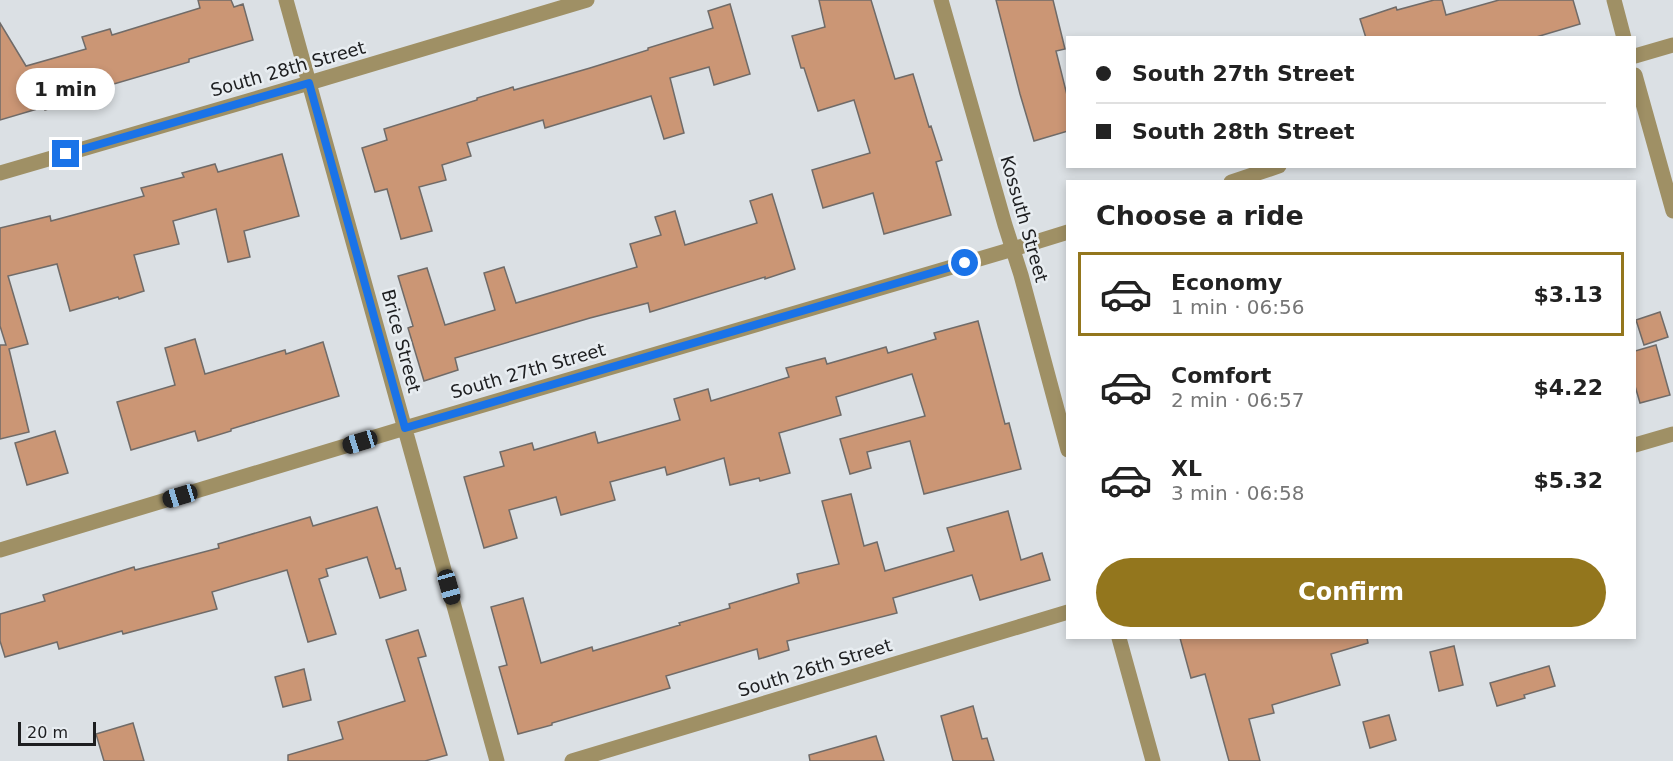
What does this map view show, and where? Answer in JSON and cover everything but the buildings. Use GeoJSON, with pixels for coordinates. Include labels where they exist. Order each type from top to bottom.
{"type":"FeatureCollection","features":[{"type":"Feature","properties":{"kind":"street","name":"Brice Street"},"geometry":{"type":"LineString","coordinates":[[286,0],[497,761]]}},
{"type":"Feature","properties":{"kind":"street","name":"South 28th Street"},"geometry":{"type":"LineString","coordinates":[[0,173],[587,0]]}},
{"type":"Feature","properties":{"kind":"street","name":"Kossuth Street"},"geometry":{"type":"LineString","coordinates":[[941,0],[1066,443]]}},
{"type":"Feature","properties":{"kind":"street"},"geometry":{"type":"LineString","coordinates":[[1614,0],[1623,36]]}},
{"type":"Feature","properties":{"kind":"street"},"geometry":{"type":"LineString","coordinates":[[1636,56],[1673,45]]}},
{"type":"Feature","properties":{"kind":"street"},"geometry":{"type":"LineString","coordinates":[[1636,79],[1673,211]]}},
{"type":"Feature","properties":{"kind":"street"},"geometry":{"type":"LineString","coordinates":[[1237,180],[1273,168]]}},
{"type":"Feature","properties":{"kind":"street","name":"South 27th Street"},"geometry":{"type":"LineString","coordinates":[[0,550],[1066,233]]}},
{"type":"Feature","properties":{"kind":"street"},"geometry":{"type":"LineString","coordinates":[[1636,445],[1673,434]]}},
{"type":"Feature","properties":{"kind":"street","name":"South 26th Street"},"geometry":{"type":"LineString","coordinates":[[572,761],[1066,613]]}},
{"type":"Feature","properties":{"kind":"street"},"geometry":{"type":"LineString","coordinates":[[1119,639],[1153,761]]}},
{"type":"Feature","properties":{"kind":"route"},"geometry":{"type":"LineString","coordinates":[[66,154],[309,83],[405,428],[965,263]]}}]}
